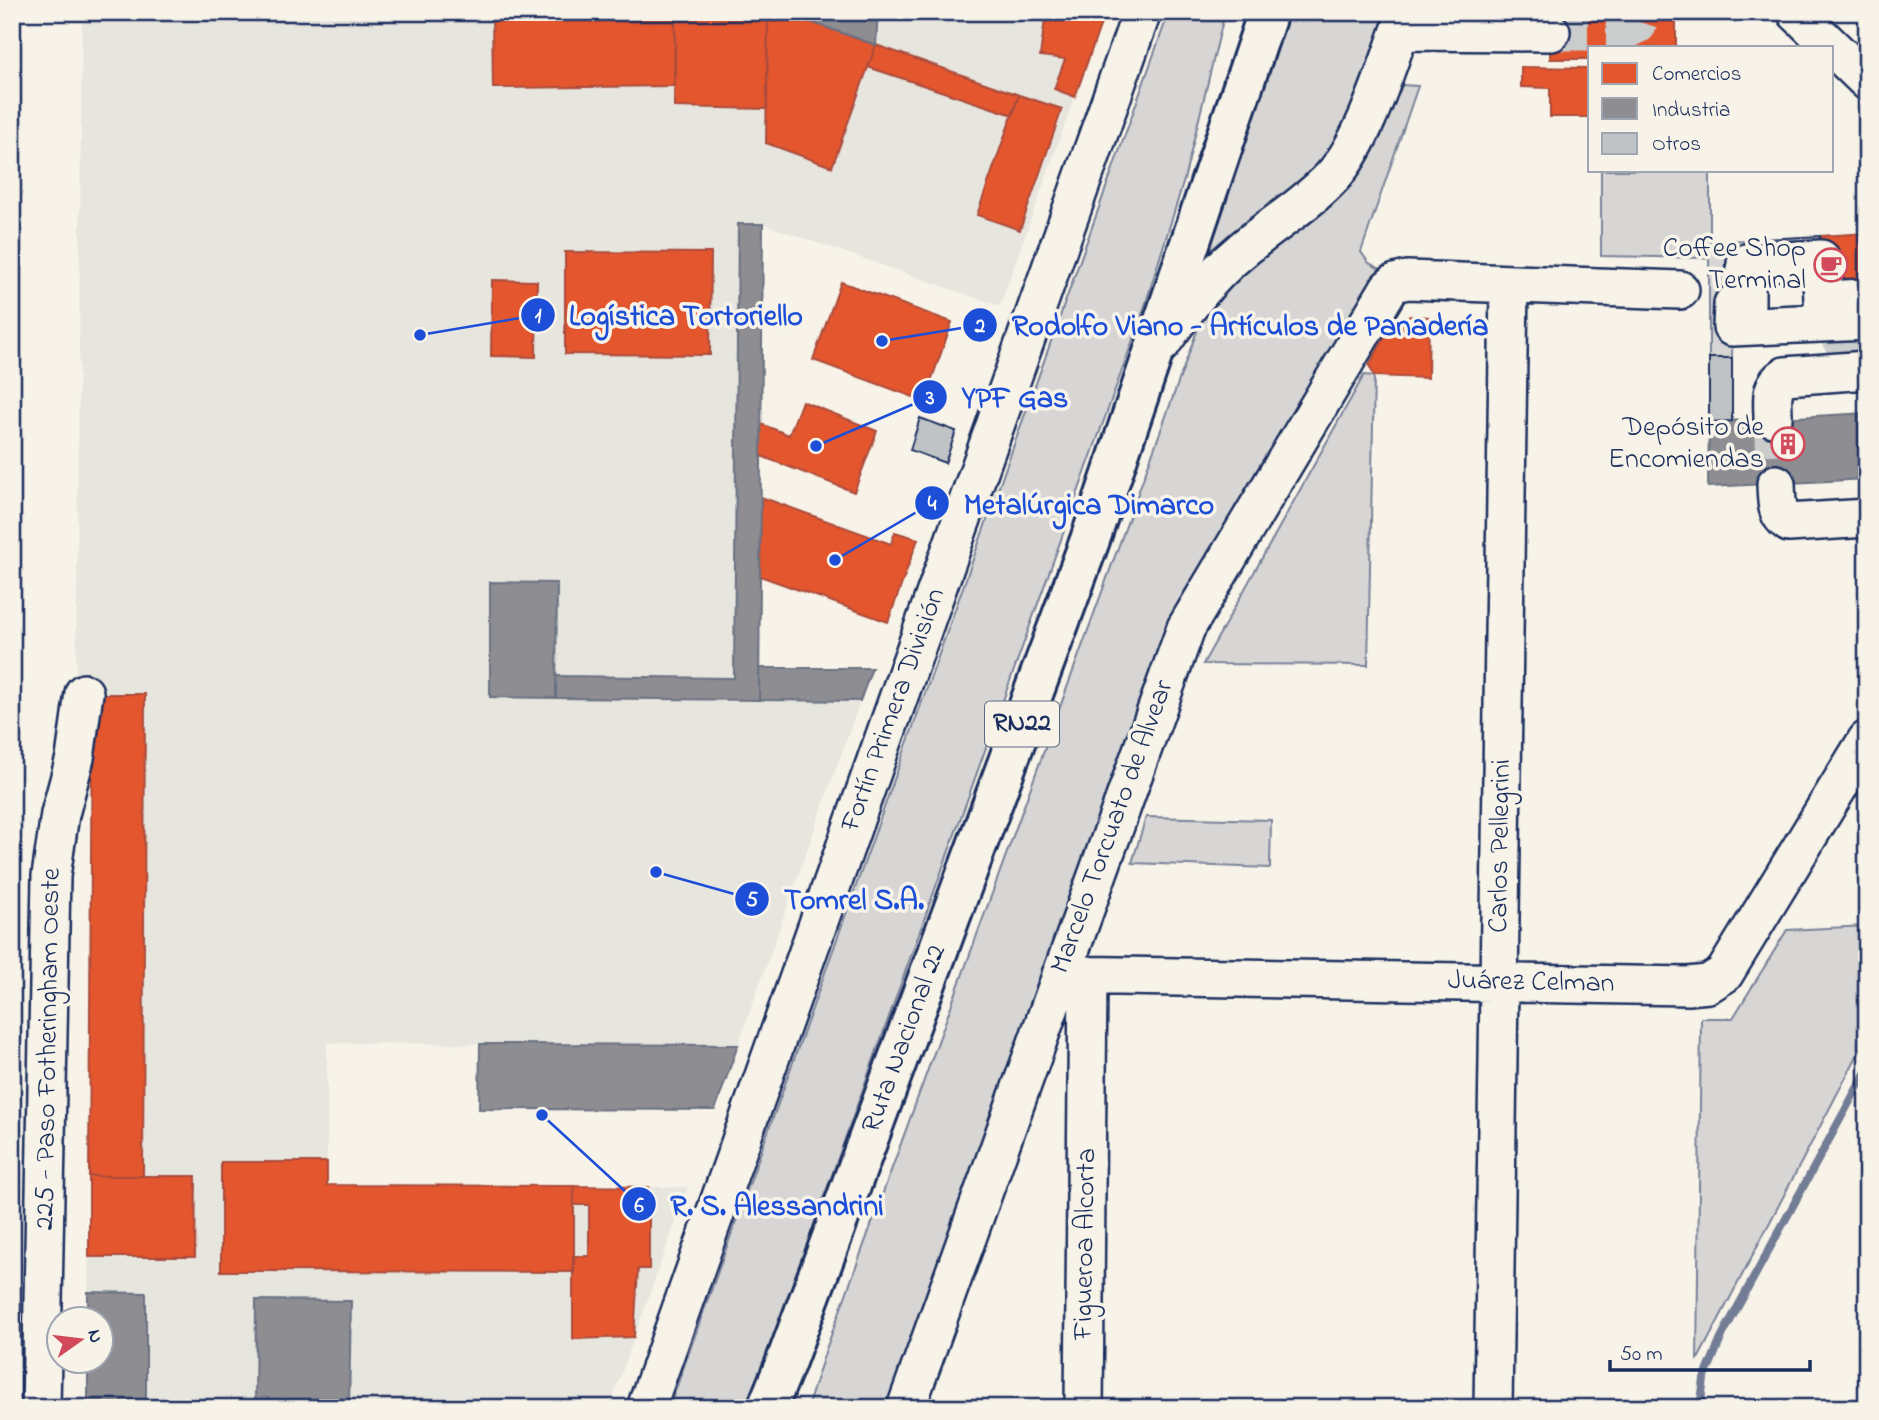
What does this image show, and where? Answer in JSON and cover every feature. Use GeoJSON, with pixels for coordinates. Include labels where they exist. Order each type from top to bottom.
{"type":"FeatureCollection","features":[{"type":"Feature","properties":{"kind":"highway","name":"Ruta Nacional 22"},"geometry":{"type":"LineString","coordinates":[[1244,78],[1255,12]]}},
{"type":"Feature","properties":{"kind":"highway","name":"Ruta Nacional 22"},"geometry":{"type":"LineString","coordinates":[[767,1408],[1090,540],[1268,12]]}},
{"type":"Feature","properties":{"kind":"highway","name":"Ruta Nacional 22"},"geometry":{"type":"LineString","coordinates":[[775,1408],[785,1364]]}},
{"type":"Feature","properties":{"kind":"street","name":"Fortín Primera División"},"geometry":{"type":"LineString","coordinates":[[646,1408],[1142,12]]}},
{"type":"Feature","properties":{"kind":"street"},"geometry":{"type":"LineString","coordinates":[[1796,12],[1831,46]]}},
{"type":"Feature","properties":{"kind":"street"},"geometry":{"type":"LineString","coordinates":[[1154,353],[1211,278],[1241,250],[1322,187],[1344,162],[1360,134],[1404,22],[1550,32]]}},
{"type":"Feature","properties":{"kind":"street"},"geometry":{"type":"LineString","coordinates":[[1834,49],[1867,81]]}},
{"type":"Feature","properties":{"kind":"street"},"geometry":{"type":"LineString","coordinates":[[1867,298],[1823,300],[1821,259],[1746,263],[1746,304],[1732,304],[1732,327],[1867,321]]}},
{"type":"Feature","properties":{"kind":"street","name":"Marcelo Torcuato de Alvear"},"geometry":{"type":"LineString","coordinates":[[906,1408],[1028,1066],[1074,975],[1186,628],[1387,291],[1395,283],[1407,280],[1509,284]]}},
{"type":"Feature","properties":{"kind":"street"},"geometry":{"type":"LineString","coordinates":[[1509,284],[1680,290]]}},
{"type":"Feature","properties":{"kind":"street","name":"Carlos Pellegrini"},"geometry":{"type":"LineString","coordinates":[[1493,1408],[1509,284]]}},
{"type":"Feature","properties":{"kind":"street"},"geometry":{"type":"LineString","coordinates":[[1791,325],[1831,372]]}},
{"type":"Feature","properties":{"kind":"street"},"geometry":{"type":"LineString","coordinates":[[1773,418],[1774,386],[1785,376],[1831,372]]}},
{"type":"Feature","properties":{"kind":"street"},"geometry":{"type":"LineString","coordinates":[[1776,484],[1777,508],[1789,523],[1867,518]]}},
{"type":"Feature","properties":{"kind":"street","name":"225 - Paso Fotheringham Oeste"},"geometry":{"type":"LineString","coordinates":[[41,1408],[51,876],[60,814],[75,758],[84,693]]}},
{"type":"Feature","properties":{"kind":"street","name":"Juárez Celman"},"geometry":{"type":"LineString","coordinates":[[1074,975],[1688,986],[1708,984],[1720,978],[1867,740]]}},
{"type":"Feature","properties":{"kind":"street","name":"Figueroa Alcorta"},"geometry":{"type":"LineString","coordinates":[[1074,975],[1087,1081],[1084,1408]]}},
{"type":"Feature","properties":{"kind":"street"},"geometry":{"type":"LineString","coordinates":[[1028,1066],[1044,1052],[1061,1050],[1072,1055],[1080,1064],[1087,1081]]}},
{"type":"Feature","properties":{"kind":"shaded area"},"geometry":{"type":"Polygon","coordinates":[[[82,12],[1105,12],[1000,306],[763,224],[759,700],[860,701],[738,1045],[327,1043],[327,1185],[688,1187],[609,1408],[88,1408],[88,1374],[116,1374],[116,1304],[88,1304],[92,694],[76,693],[82,12]]]}},
{"type":"Feature","properties":{"kind":"shaded area"},"geometry":{"type":"Polygon","coordinates":[[[1169,12],[1225,12],[1184,180],[1143,312],[748,1408],[669,1408],[1169,12]]]}},
{"type":"Feature","properties":{"kind":"shaded area"},"geometry":{"type":"Polygon","coordinates":[[[1287,12],[1392,12],[1339,153],[1217,265],[1203,260],[1287,12]]]}},
{"type":"Feature","properties":{"kind":"shaded area"},"geometry":{"type":"Polygon","coordinates":[[[1401,85],[1418,86],[1361,252],[1369,263],[1382,270],[1184,601],[894,1408],[807,1408],[825,1352],[1197,331],[1213,301],[1389,111],[1401,85]]]}},
{"type":"Feature","properties":{"kind":"shaded area"},"geometry":{"type":"Polygon","coordinates":[[[1601,172],[1710,172],[1710,242],[1746,240],[1746,304],[1733,305],[1732,358],[1709,358],[1709,258],[1601,256],[1601,172]]]}},
{"type":"Feature","properties":{"kind":"shaded area"},"geometry":{"type":"Polygon","coordinates":[[[1364,375],[1374,376],[1368,665],[1203,664],[1364,375]]]}},
{"type":"Feature","properties":{"kind":"shaded area"},"geometry":{"type":"Polygon","coordinates":[[[1146,817],[1271,820],[1270,868],[1132,863],[1146,817]]]}},
{"type":"Feature","properties":{"kind":"shaded area"},"geometry":{"type":"Polygon","coordinates":[[[1867,926],[1867,1037],[1697,1361],[1701,1018],[1733,1018],[1787,930],[1867,926]]]}},
{"type":"Feature","properties":{"kind":"building: Comercios"},"geometry":{"type":"Polygon","coordinates":[[[492,12],[675,12],[675,86],[493,88],[492,12]]]}},
{"type":"Feature","properties":{"kind":"building: Comercios"},"geometry":{"type":"Polygon","coordinates":[[[675,12],[768,12],[767,109],[674,107],[675,12]]]}},
{"type":"Feature","properties":{"kind":"building: Comercios"},"geometry":{"type":"Polygon","coordinates":[[[768,12],[783,12],[876,45],[832,167],[766,143],[768,12]]]}},
{"type":"Feature","properties":{"kind":"building: Comercios"},"geometry":{"type":"Polygon","coordinates":[[[1046,12],[1105,12],[1075,97],[1054,89],[1065,59],[1040,56],[1046,12]]]}},
{"type":"Feature","properties":{"kind":"building: Comercios"},"geometry":{"type":"Polygon","coordinates":[[[1550,12],[1676,12],[1676,46],[1588,46],[1588,59],[1550,59],[1550,12]]]}},
{"type":"Feature","properties":{"kind":"building: Comercios"},"geometry":{"type":"Polygon","coordinates":[[[876,45],[1019,95],[1013,115],[868,67],[876,45]]]}},
{"type":"Feature","properties":{"kind":"building: Comercios"},"geometry":{"type":"Polygon","coordinates":[[[1521,67],[1588,68],[1588,117],[1550,117],[1550,88],[1521,87],[1521,67]]]}},
{"type":"Feature","properties":{"kind":"building: Comercios"},"geometry":{"type":"Polygon","coordinates":[[[1019,95],[1062,109],[1020,230],[977,215],[1019,95]]]}},
{"type":"Feature","properties":{"kind":"building: Comercios"},"geometry":{"type":"Polygon","coordinates":[[[1867,233],[1867,298],[1823,300],[1820,236],[1867,233]]]}},
{"type":"Feature","properties":{"kind":"building: Comercios"},"geometry":{"type":"Polygon","coordinates":[[[565,252],[711,253],[710,355],[565,354],[565,252]]]}},
{"type":"Feature","properties":{"kind":"building: Comercios"},"geometry":{"type":"Polygon","coordinates":[[[492,280],[537,281],[536,357],[491,356],[492,280]]]}},
{"type":"Feature","properties":{"kind":"building: Comercios"},"geometry":{"type":"Polygon","coordinates":[[[841,282],[952,322],[924,401],[813,360],[841,282]]]}},
{"type":"Feature","properties":{"kind":"building: Comercios"},"geometry":{"type":"Polygon","coordinates":[[[1410,316],[1429,317],[1428,378],[1374,376],[1369,365],[1392,325],[1410,316]]]}},
{"type":"Feature","properties":{"kind":"building: Comercios"},"geometry":{"type":"Polygon","coordinates":[[[802,401],[877,431],[854,492],[761,456],[761,424],[789,435],[802,401]]]}},
{"type":"Feature","properties":{"kind":"building: Comercios"},"geometry":{"type":"Polygon","coordinates":[[[761,497],[891,544],[895,532],[918,539],[888,622],[760,576],[761,497]]]}},
{"type":"Feature","properties":{"kind":"building: Comercios"},"geometry":{"type":"Polygon","coordinates":[[[92,694],[145,694],[143,1176],[89,1176],[92,694]]]}},
{"type":"Feature","properties":{"kind":"building: Comercios"},"geometry":{"type":"Polygon","coordinates":[[[221,1162],[327,1162],[327,1185],[574,1186],[574,1272],[221,1271],[221,1162]]]}},
{"type":"Feature","properties":{"kind":"building: Comercios"},"geometry":{"type":"Polygon","coordinates":[[[89,1176],[196,1176],[195,1257],[89,1257],[89,1176]]]}},
{"type":"Feature","properties":{"kind":"building: Comercios"},"geometry":{"type":"Polygon","coordinates":[[[574,1186],[649,1187],[649,1269],[638,1269],[634,1337],[573,1339],[573,1256],[589,1256],[589,1205],[574,1205],[574,1186]]]}},
{"type":"Feature","properties":{"kind":"building: Industria"},"geometry":{"type":"Polygon","coordinates":[[[783,12],[878,12],[876,45],[783,12]]]}},
{"type":"Feature","properties":{"kind":"building: Industria"},"geometry":{"type":"Polygon","coordinates":[[[738,224],[763,224],[759,700],[556,698],[556,676],[734,678],[738,224]]]}},
{"type":"Feature","properties":{"kind":"building: Industria","name":"Depósito de Encomiendas"},"geometry":{"type":"Polygon","coordinates":[[[1867,413],[1867,479],[1708,487],[1709,422],[1867,413]]]}},
{"type":"Feature","properties":{"kind":"building: Industria"},"geometry":{"type":"Polygon","coordinates":[[[490,582],[557,583],[556,698],[490,697],[490,582]]]}},
{"type":"Feature","properties":{"kind":"building: Industria"},"geometry":{"type":"Polygon","coordinates":[[[759,668],[872,668],[860,701],[759,700],[759,668]]]}},
{"type":"Feature","properties":{"kind":"building: Industria"},"geometry":{"type":"Polygon","coordinates":[[[480,1044],[738,1045],[715,1110],[479,1109],[480,1044]]]}},
{"type":"Feature","properties":{"kind":"building: Industria"},"geometry":{"type":"Polygon","coordinates":[[[88,1292],[146,1293],[146,1408],[88,1408],[88,1374],[116,1374],[116,1304],[88,1304],[88,1292]]]}},
{"type":"Feature","properties":{"kind":"building: Industria"},"geometry":{"type":"Polygon","coordinates":[[[256,1300],[351,1301],[349,1408],[255,1408],[256,1300]]]}},
{"type":"Feature","properties":{"kind":"building: Industria"},"geometry":{"type":"Polygon","coordinates":[[[146,1403],[255,1404],[255,1408],[146,1408],[146,1403]]]}},
{"type":"Feature","properties":{"kind":"building: Otros"},"geometry":{"type":"Polygon","coordinates":[[[1820,236],[1821,259],[1746,263],[1746,240],[1820,236]]]}},
{"type":"Feature","properties":{"kind":"building: Otros"},"geometry":{"type":"Polygon","coordinates":[[[1709,358],[1732,358],[1732,421],[1709,422],[1709,358]]]}},
{"type":"Feature","properties":{"kind":"building: Otros"},"geometry":{"type":"Polygon","coordinates":[[[920,418],[956,431],[945,463],[910,450],[920,418]]]}},
{"type":"Feature","properties":{"kind":"waterway"},"geometry":{"type":"LineString","coordinates":[[1700,1408],[1704,1379],[1723,1334],[1867,1070]]}},
{"type":"Feature","properties":{"kind":"tunnel"},"geometry":{"type":"LineString","coordinates":[[1551,32],[1624,32],[1638,25],[1642,12]]}},
{"type":"Feature","properties":{"kind":"tunnel"},"geometry":{"type":"LineString","coordinates":[[1831,323],[1859,371]]}},
{"type":"Feature","properties":{"kind":"tunnel"},"geometry":{"type":"LineString","coordinates":[[1773,418],[1776,484]]}},
{"type":"Feature","properties":{"kind":"place","name":"Coffee Shop Terminal"},"geometry":{"type":"Point","coordinates":[1831,265]}},
{"type":"Feature","properties":{"kind":"place","name":"Logística Tortoriello"},"geometry":{"type":"Point","coordinates":[420,335]}},
{"type":"Feature","properties":{"kind":"place","name":"Rodolfo Viano - Artículos de Panadería"},"geometry":{"type":"Point","coordinates":[882,341]}},
{"type":"Feature","properties":{"kind":"place","name":"Depósito de Encomiendas"},"geometry":{"type":"Point","coordinates":[1788,444]}},
{"type":"Feature","properties":{"kind":"place","name":"YPF Gas"},"geometry":{"type":"Point","coordinates":[816,446]}},
{"type":"Feature","properties":{"kind":"place","name":"Metalúrgica Dimarco"},"geometry":{"type":"Point","coordinates":[835,560]}},
{"type":"Feature","properties":{"kind":"place","name":"Tomrel S.A."},"geometry":{"type":"Point","coordinates":[656,872]}},
{"type":"Feature","properties":{"kind":"place","name":"R. S. Alessandrini"},"geometry":{"type":"Point","coordinates":[542,1115]}}]}
